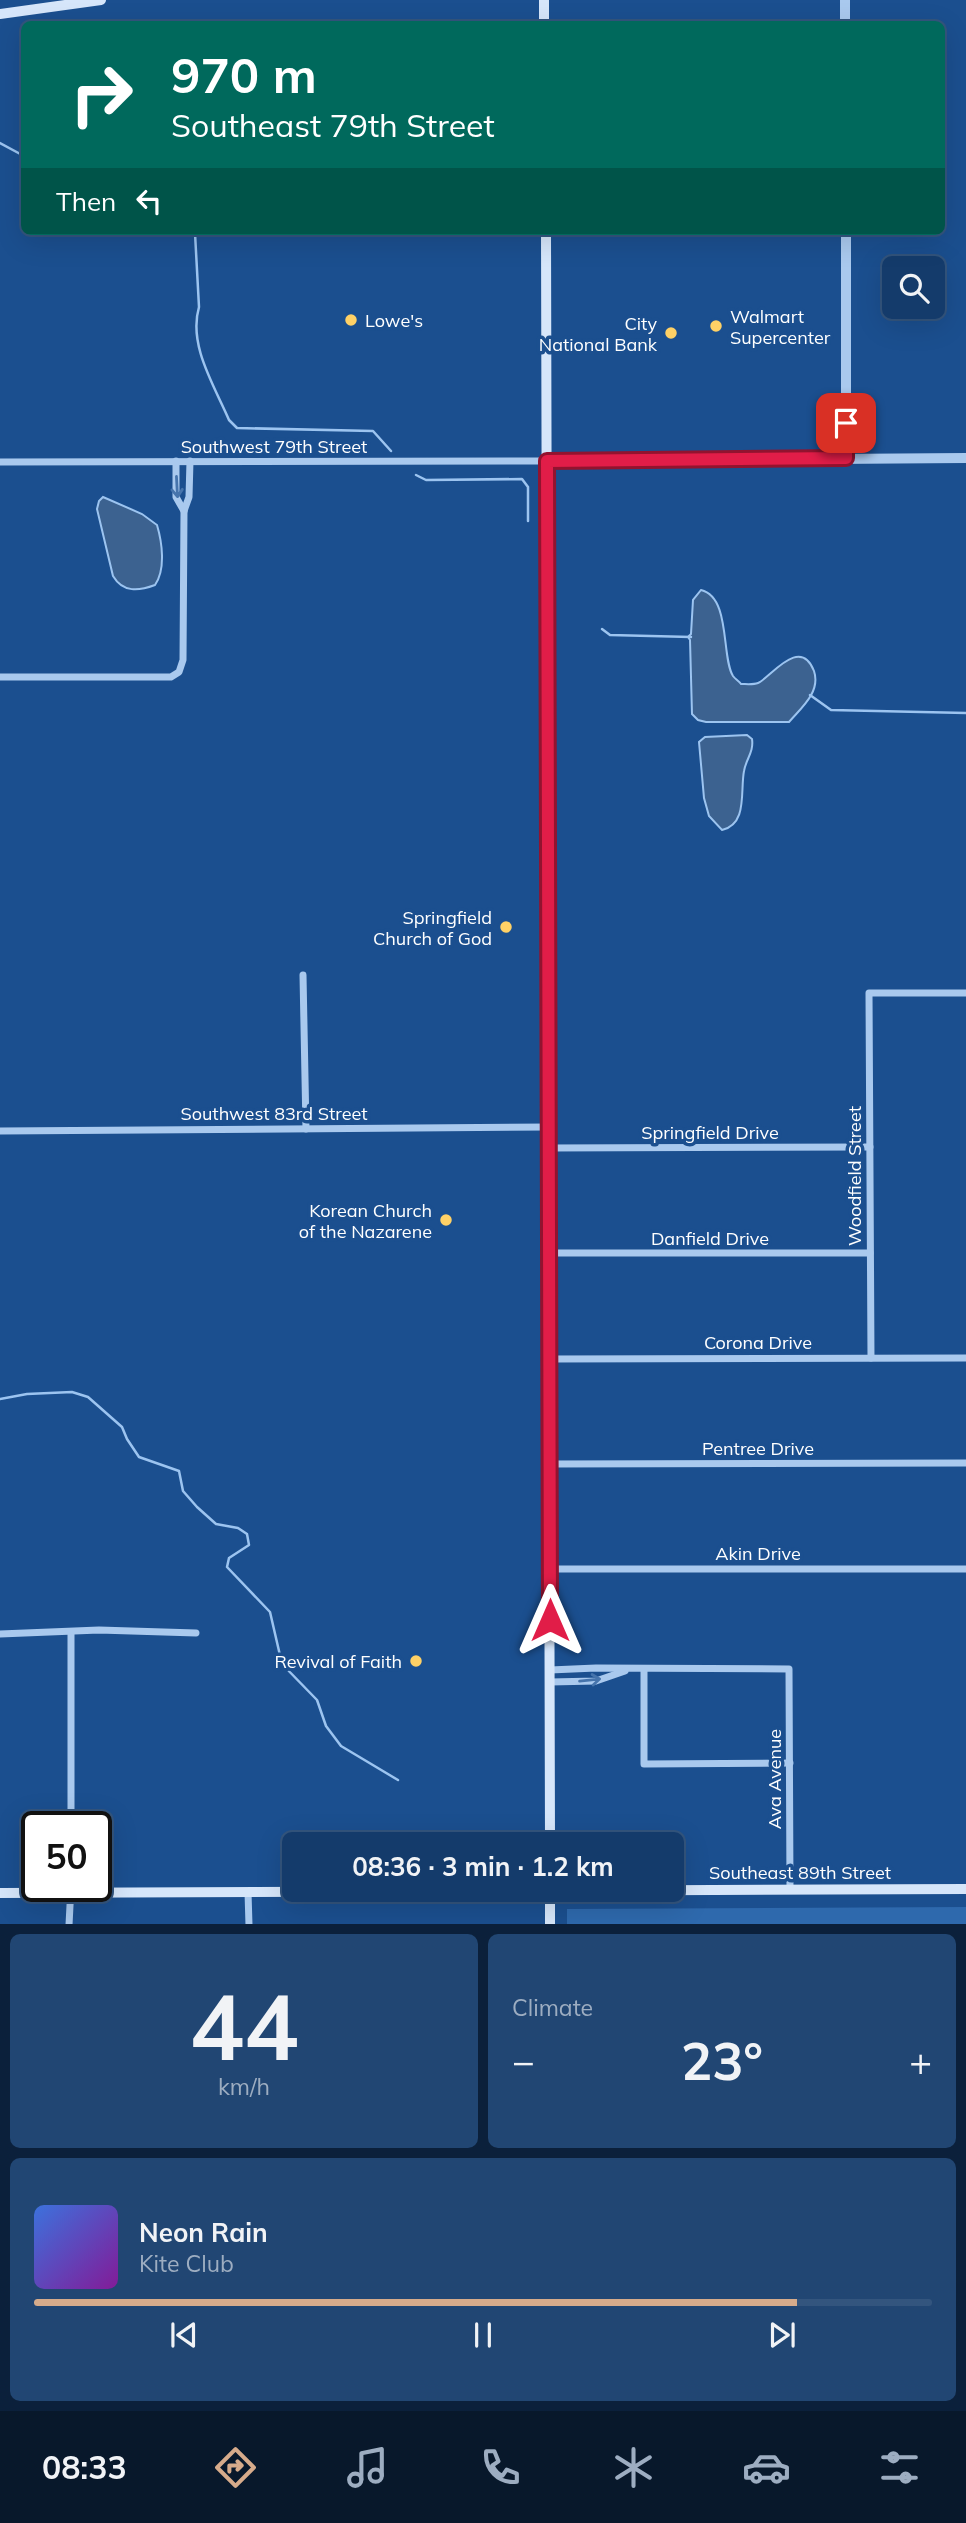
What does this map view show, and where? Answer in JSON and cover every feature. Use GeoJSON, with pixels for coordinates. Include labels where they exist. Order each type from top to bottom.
{"type":"FeatureCollection","features":[{"type":"Feature","properties":{"kind":"main road"},"geometry":{"type":"LineString","coordinates":[[0,14],[101,0]]}},
{"type":"Feature","properties":{"kind":"main road"},"geometry":{"type":"LineString","coordinates":[[544,0],[544,21]]}},
{"type":"Feature","properties":{"kind":"main road"},"geometry":{"type":"LineString","coordinates":[[546,235],[550,1832]]}},
{"type":"Feature","properties":{"kind":"main road","name":"Southeast 89th Street"},"geometry":{"type":"LineString","coordinates":[[684,1890],[966,1889]]}},
{"type":"Feature","properties":{"kind":"main road","name":"Southeast 89th Street"},"geometry":{"type":"LineString","coordinates":[[112,1890],[282,1892]]}},
{"type":"Feature","properties":{"kind":"main road","name":"Southeast 89th Street"},"geometry":{"type":"LineString","coordinates":[[0,1893],[21,1892]]}},
{"type":"Feature","properties":{"kind":"main road"},"geometry":{"type":"LineString","coordinates":[[550,1902],[550,1924]]}},
{"type":"Feature","properties":{"kind":"street"},"geometry":{"type":"LineString","coordinates":[[845,0],[845,21]]}},
{"type":"Feature","properties":{"kind":"street"},"geometry":{"type":"LineString","coordinates":[[846,235],[846,458]]}},
{"type":"Feature","properties":{"kind":"street"},"geometry":{"type":"LineString","coordinates":[[547,461],[966,458]]}},
{"type":"Feature","properties":{"kind":"street"},"geometry":{"type":"LineString","coordinates":[[176,461],[176,497],[184,511]]}},
{"type":"Feature","properties":{"kind":"street"},"geometry":{"type":"LineString","coordinates":[[0,677],[171,677],[179,673],[183,660],[184,511],[189,497],[190,461]]}},
{"type":"Feature","properties":{"kind":"street","name":"Southwest 79th Street"},"geometry":{"type":"LineString","coordinates":[[0,463],[547,461]]}},
{"type":"Feature","properties":{"kind":"street"},"geometry":{"type":"LineString","coordinates":[[303,975],[306,1129]]}},
{"type":"Feature","properties":{"kind":"street","name":"Woodfield Street"},"geometry":{"type":"LineString","coordinates":[[871,1358],[869,993],[966,993]]}},
{"type":"Feature","properties":{"kind":"street","name":"Southwest 83rd Street"},"geometry":{"type":"LineString","coordinates":[[0,1131],[549,1127]]}},
{"type":"Feature","properties":{"kind":"street","name":"Springfield Drive"},"geometry":{"type":"LineString","coordinates":[[549,1149],[870,1147]]}},
{"type":"Feature","properties":{"kind":"street","name":"Danfield Drive"},"geometry":{"type":"LineString","coordinates":[[550,1254],[870,1253]]}},
{"type":"Feature","properties":{"kind":"street","name":"Corona Drive"},"geometry":{"type":"LineString","coordinates":[[550,1359],[966,1358]]}},
{"type":"Feature","properties":{"kind":"street","name":"Pentree Drive"},"geometry":{"type":"LineString","coordinates":[[550,1464],[966,1463]]}},
{"type":"Feature","properties":{"kind":"street","name":"Akin Drive"},"geometry":{"type":"LineString","coordinates":[[550,1569],[966,1569]]}},
{"type":"Feature","properties":{"kind":"street"},"geometry":{"type":"LineString","coordinates":[[0,1634],[107,1630],[196,1633]]}},
{"type":"Feature","properties":{"kind":"street"},"geometry":{"type":"LineString","coordinates":[[71,1633],[71,1811]]}},
{"type":"Feature","properties":{"kind":"street"},"geometry":{"type":"LineString","coordinates":[[550,1676],[596,1681],[629,1669]]}},
{"type":"Feature","properties":{"kind":"street"},"geometry":{"type":"LineString","coordinates":[[550,1676],[644,1669],[644,1764],[790,1763]]}},
{"type":"Feature","properties":{"kind":"street","name":"Ava Avenue"},"geometry":{"type":"LineString","coordinates":[[644,1669],[789,1669],[790,1889]]}},
{"type":"Feature","properties":{"kind":"street"},"geometry":{"type":"LineString","coordinates":[[248,1892],[249,1924]]}},
{"type":"Feature","properties":{"kind":"street"},"geometry":{"type":"LineString","coordinates":[[69,1924],[70,1902]]}},
{"type":"Feature","properties":{"kind":"shaded area"},"geometry":{"type":"Polygon","coordinates":[[[103,497],[142,514],[157,525],[162,563],[155,585],[143,589],[126,588],[113,576],[97,509],[103,497]]]}},
{"type":"Feature","properties":{"kind":"shaded area"},"geometry":{"type":"Polygon","coordinates":[[[701,590],[710,595],[717,604],[724,628],[729,667],[741,684],[758,683],[793,658],[801,657],[808,661],[814,671],[815,686],[809,699],[789,722],[706,722],[698,720],[692,714],[688,637],[691,634],[693,600],[701,590]]]}},
{"type":"Feature","properties":{"kind":"shaded area"},"geometry":{"type":"Polygon","coordinates":[[[747,735],[752,739],[752,744],[744,771],[739,814],[730,827],[722,830],[709,816],[704,798],[699,742],[705,737],[747,735]]]}},
{"type":"Feature","properties":{"kind":"shaded area"},"geometry":{"type":"Polygon","coordinates":[[[966,1907],[966,1924],[567,1924],[567,1909],[966,1907]]]}},
{"type":"Feature","properties":{"kind":"waterway"},"geometry":{"type":"LineString","coordinates":[[0,143],[21,154]]}},
{"type":"Feature","properties":{"kind":"waterway"},"geometry":{"type":"LineString","coordinates":[[195,235],[199,307],[197,336],[204,365],[229,420],[237,428],[373,431],[391,451]]}},
{"type":"Feature","properties":{"kind":"waterway"},"geometry":{"type":"LineString","coordinates":[[416,475],[426,480],[522,479],[528,487],[528,521]]}},
{"type":"Feature","properties":{"kind":"waterway"},"geometry":{"type":"LineString","coordinates":[[602,629],[610,635],[691,637]]}},
{"type":"Feature","properties":{"kind":"waterway"},"geometry":{"type":"LineString","coordinates":[[810,695],[831,710],[966,713]]}},
{"type":"Feature","properties":{"kind":"waterway"},"geometry":{"type":"LineString","coordinates":[[0,1399],[27,1394],[72,1392],[88,1397],[122,1427],[139,1457],[179,1471],[183,1491],[216,1524],[238,1528],[247,1534],[249,1545],[229,1558],[227,1567],[270,1612],[282,1664],[317,1700],[326,1726],[341,1746],[398,1780]]}},
{"type":"Feature","properties":{"kind":"place","name":"Lowe's"},"geometry":{"type":"Point","coordinates":[351,320]}},
{"type":"Feature","properties":{"kind":"place","name":"Walmart Supercenter"},"geometry":{"type":"Point","coordinates":[716,326]}},
{"type":"Feature","properties":{"kind":"place","name":"City National Bank"},"geometry":{"type":"Point","coordinates":[671,333]}},
{"type":"Feature","properties":{"kind":"place","name":"Springfield Church of God"},"geometry":{"type":"Point","coordinates":[506,927]}},
{"type":"Feature","properties":{"kind":"place","name":"Korean Church of the Nazarene"},"geometry":{"type":"Point","coordinates":[446,1220]}},
{"type":"Feature","properties":{"kind":"place","name":"Revival of Faith"},"geometry":{"type":"Point","coordinates":[416,1661]}},
{"type":"Feature","properties":{"kind":"route"},"geometry":{"type":"LineString","coordinates":[[550,1620],[547,461],[846,458],[846,423]]}}]}
